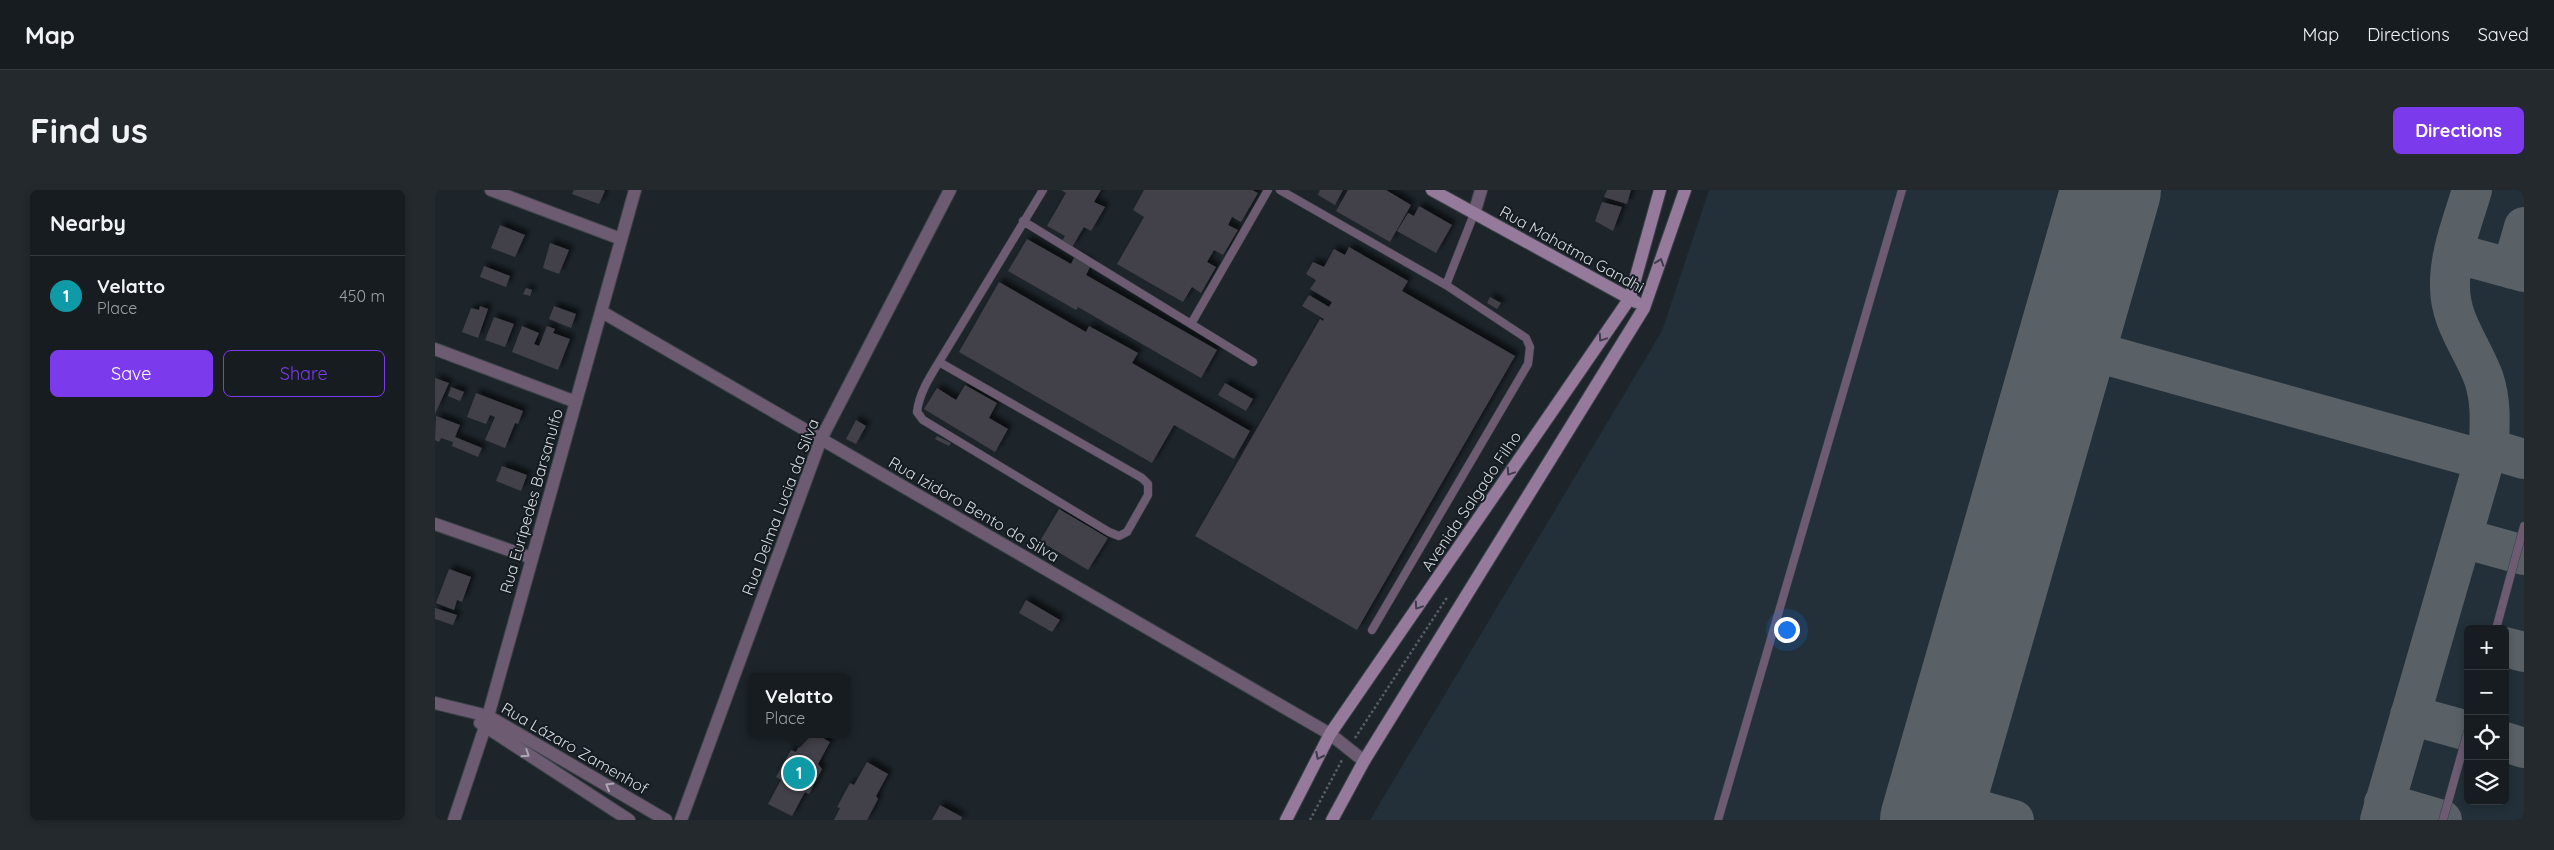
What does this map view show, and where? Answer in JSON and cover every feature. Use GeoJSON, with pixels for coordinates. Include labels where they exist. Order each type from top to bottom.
{"type":"FeatureCollection","features":[{"type":"Feature","properties":{"kind":"street"},"geometry":{"type":"LineString","coordinates":[[491,190],[621,239]]}},
{"type":"Feature","properties":{"kind":"street","name":"Rua Eurípedes Barsanulfo"},"geometry":{"type":"LineString","coordinates":[[454,820],[486,721],[635,190]]}},
{"type":"Feature","properties":{"kind":"street","name":"Rua Delma Lucia da Silva"},"geometry":{"type":"LineString","coordinates":[[681,820],[821,439],[950,190]]}},
{"type":"Feature","properties":{"kind":"street","name":"Rua Mahatma Gandhi"},"geometry":{"type":"LineString","coordinates":[[1432,190],[1630,298],[1644,308]]}},
{"type":"Feature","properties":{"kind":"street"},"geometry":{"type":"LineString","coordinates":[[1474,214],[1481,190]]}},
{"type":"Feature","properties":{"kind":"street","name":"Avenida Salgado Filho"},"geometry":{"type":"LineString","coordinates":[[1286,820],[1330,734],[1630,298],[1660,190]]}},
{"type":"Feature","properties":{"kind":"street"},"geometry":{"type":"LineString","coordinates":[[1332,820],[1364,761],[1644,308],[1685,190]]}},
{"type":"Feature","properties":{"kind":"street","name":"Rua Izidoro Bento da Silva"},"geometry":{"type":"LineString","coordinates":[[601,312],[1330,734],[1364,761]]}},
{"type":"Feature","properties":{"kind":"street"},"geometry":{"type":"LineString","coordinates":[[435,349],[576,402]]}},
{"type":"Feature","properties":{"kind":"street"},"geometry":{"type":"LineString","coordinates":[[435,524],[532,558]]}},
{"type":"Feature","properties":{"kind":"street","name":"Rua Lázaro Zamenhof"},"geometry":{"type":"LineString","coordinates":[[435,703],[486,721],[667,820]]}},
{"type":"Feature","properties":{"kind":"street","name":"Rua Lázaro Zamenhof"},"geometry":{"type":"LineString","coordinates":[[486,721],[629,820]]}},
{"type":"Feature","properties":{"kind":"street"},"geometry":{"type":"LineString","coordinates":[[629,820],[635,801]]}},
{"type":"Feature","properties":{"kind":"lane"},"geometry":{"type":"LineString","coordinates":[[939,362],[1142,478],[1147,484],[1148,494],[1127,532],[1119,536],[1109,532],[923,420],[917,412],[918,402],[939,362],[1043,190]]}},
{"type":"Feature","properties":{"kind":"lane"},"geometry":{"type":"LineString","coordinates":[[1191,324],[1268,190]]}},
{"type":"Feature","properties":{"kind":"lane"},"geometry":{"type":"LineString","coordinates":[[1280,190],[1446,285],[1526,338],[1531,347],[1528,364],[1372,630]]}},
{"type":"Feature","properties":{"kind":"lane"},"geometry":{"type":"LineString","coordinates":[[1718,820],[1902,190]]}},
{"type":"Feature","properties":{"kind":"lane"},"geometry":{"type":"LineString","coordinates":[[1446,285],[1474,214]]}},
{"type":"Feature","properties":{"kind":"lane"},"geometry":{"type":"LineString","coordinates":[[1023,221],[1253,362]]}},
{"type":"Feature","properties":{"kind":"lane"},"geometry":{"type":"LineString","coordinates":[[2497,625],[2524,526]]}},
{"type":"Feature","properties":{"kind":"lane"},"geometry":{"type":"LineString","coordinates":[[2443,820],[2464,745]]}},
{"type":"Feature","properties":{"kind":"shaded area"},"geometry":{"type":"Polygon","coordinates":[[[1709,190],[2524,190],[2524,820],[1370,820],[1662,331],[1709,190]]]}},
{"type":"Feature","properties":{"kind":"building"},"geometry":{"type":"Polygon","coordinates":[[[574,190],[605,191],[599,204],[572,194],[574,190]]]}},
{"type":"Feature","properties":{"kind":"building"},"geometry":{"type":"Polygon","coordinates":[[[1061,190],[1101,190],[1094,202],[1105,207],[1091,231],[1084,227],[1072,247],[1062,241],[1065,236],[1047,226],[1066,193],[1061,190]]]}},
{"type":"Feature","properties":{"kind":"building"},"geometry":{"type":"Polygon","coordinates":[[[1144,190],[1252,190],[1258,193],[1241,222],[1232,217],[1228,225],[1238,230],[1223,255],[1214,250],[1207,262],[1216,267],[1201,293],[1192,287],[1183,302],[1117,264],[1144,217],[1133,210],[1144,190]]]}},
{"type":"Feature","properties":{"kind":"building"},"geometry":{"type":"Polygon","coordinates":[[[1320,190],[1343,190],[1335,205],[1318,195],[1320,190]]]}},
{"type":"Feature","properties":{"kind":"building"},"geometry":{"type":"Polygon","coordinates":[[[1348,190],[1386,190],[1411,205],[1390,242],[1336,211],[1348,190]]]}},
{"type":"Feature","properties":{"kind":"building"},"geometry":{"type":"Polygon","coordinates":[[[1607,190],[1631,190],[1627,204],[1604,197],[1607,190]]]}},
{"type":"Feature","properties":{"kind":"building"},"geometry":{"type":"Polygon","coordinates":[[[1602,202],[1622,207],[1613,231],[1595,221],[1602,202]]]}},
{"type":"Feature","properties":{"kind":"building"},"geometry":{"type":"Polygon","coordinates":[[[1419,206],[1452,225],[1436,253],[1397,231],[1408,213],[1414,216],[1419,206]]]}},
{"type":"Feature","properties":{"kind":"building"},"geometry":{"type":"Polygon","coordinates":[[[500,225],[525,235],[515,257],[491,248],[500,225]]]}},
{"type":"Feature","properties":{"kind":"building"},"geometry":{"type":"Polygon","coordinates":[[[1027,239],[1071,264],[1075,256],[1091,265],[1086,275],[1217,350],[1201,378],[1078,307],[1076,310],[1008,271],[1027,239]]]}},
{"type":"Feature","properties":{"kind":"building"},"geometry":{"type":"Polygon","coordinates":[[[550,243],[569,250],[559,274],[543,268],[550,243]]]}},
{"type":"Feature","properties":{"kind":"building"},"geometry":{"type":"Polygon","coordinates":[[[1349,247],[1408,281],[1402,291],[1515,356],[1357,630],[1195,536],[1320,319],[1323,321],[1324,319],[1302,306],[1309,295],[1329,307],[1332,302],[1310,289],[1316,280],[1306,274],[1313,262],[1324,267],[1334,249],[1345,255],[1349,247]]]}},
{"type":"Feature","properties":{"kind":"building"},"geometry":{"type":"Polygon","coordinates":[[[484,266],[510,276],[506,287],[480,277],[484,266]]]}},
{"type":"Feature","properties":{"kind":"building"},"geometry":{"type":"Polygon","coordinates":[[[999,282],[1086,332],[1089,326],[1138,353],[1132,363],[1250,431],[1234,459],[1174,425],[1152,463],[959,352],[999,282]]]}},
{"type":"Feature","properties":{"kind":"building"},"geometry":{"type":"Polygon","coordinates":[[[526,288],[532,290],[530,296],[523,294],[526,288]]]}},
{"type":"Feature","properties":{"kind":"building"},"geometry":{"type":"Polygon","coordinates":[[[1490,297],[1501,303],[1497,309],[1487,303],[1490,297]]]}},
{"type":"Feature","properties":{"kind":"building"},"geometry":{"type":"Polygon","coordinates":[[[480,306],[488,309],[478,338],[462,332],[471,308],[479,310],[480,306]]]}},
{"type":"Feature","properties":{"kind":"building"},"geometry":{"type":"Polygon","coordinates":[[[554,306],[576,314],[571,328],[549,319],[554,306]]]}},
{"type":"Feature","properties":{"kind":"building"},"geometry":{"type":"Polygon","coordinates":[[[494,317],[514,324],[505,347],[485,340],[494,317]]]}},
{"type":"Feature","properties":{"kind":"building"},"geometry":{"type":"Polygon","coordinates":[[[522,326],[539,333],[534,344],[539,346],[547,326],[555,329],[553,333],[570,339],[558,370],[512,352],[522,326]]]}},
{"type":"Feature","properties":{"kind":"building"},"geometry":{"type":"Polygon","coordinates":[[[435,378],[449,383],[435,414],[435,378]]]}},
{"type":"Feature","properties":{"kind":"building"},"geometry":{"type":"Polygon","coordinates":[[[1225,383],[1253,399],[1246,411],[1218,395],[1225,383]]]}},
{"type":"Feature","properties":{"kind":"building"},"geometry":{"type":"Polygon","coordinates":[[[965,385],[997,403],[989,418],[1008,429],[995,452],[924,409],[937,388],[956,400],[965,385]]]}},
{"type":"Feature","properties":{"kind":"building"},"geometry":{"type":"Polygon","coordinates":[[[451,387],[464,392],[460,401],[448,396],[451,387]]]}},
{"type":"Feature","properties":{"kind":"building"},"geometry":{"type":"Polygon","coordinates":[[[476,393],[523,411],[518,424],[515,423],[505,448],[485,440],[495,417],[490,415],[486,424],[467,417],[476,393]]]}},
{"type":"Feature","properties":{"kind":"building"},"geometry":{"type":"Polygon","coordinates":[[[436,416],[460,425],[455,437],[482,448],[478,457],[452,446],[453,442],[441,438],[439,442],[435,440],[436,416]]]}},
{"type":"Feature","properties":{"kind":"building"},"geometry":{"type":"Polygon","coordinates":[[[856,420],[866,426],[856,444],[846,439],[856,420]]]}},
{"type":"Feature","properties":{"kind":"building"},"geometry":{"type":"Polygon","coordinates":[[[937,436],[951,443],[949,446],[935,439],[937,436]]]}},
{"type":"Feature","properties":{"kind":"building"},"geometry":{"type":"Polygon","coordinates":[[[502,466],[527,475],[521,491],[496,481],[502,466]]]}},
{"type":"Feature","properties":{"kind":"building"},"geometry":{"type":"Polygon","coordinates":[[[1059,509],[1108,538],[1088,570],[1040,541],[1059,509]]]}},
{"type":"Feature","properties":{"kind":"building"},"geometry":{"type":"Polygon","coordinates":[[[449,569],[471,577],[462,602],[457,600],[454,610],[436,603],[449,569]]]}},
{"type":"Feature","properties":{"kind":"building"},"geometry":{"type":"Polygon","coordinates":[[[1026,600],[1060,620],[1052,632],[1019,613],[1026,600]]]}},
{"type":"Feature","properties":{"kind":"building"},"geometry":{"type":"Polygon","coordinates":[[[435,608],[457,615],[453,625],[435,619],[435,608]]]}},
{"type":"Feature","properties":{"kind":"building"},"geometry":{"type":"Polygon","coordinates":[[[803,738],[823,738],[830,742],[818,764],[822,769],[809,794],[805,792],[792,816],[768,804],[781,780],[776,777],[791,750],[796,752],[803,738]]]}},
{"type":"Feature","properties":{"kind":"building"},"geometry":{"type":"Polygon","coordinates":[[[867,762],[888,774],[876,796],[878,799],[867,820],[834,820],[840,808],[837,807],[850,783],[854,785],[867,762]]]}},
{"type":"Feature","properties":{"kind":"building"},"geometry":{"type":"Polygon","coordinates":[[[940,805],[962,817],[961,820],[932,820],[940,805]]]}},
{"type":"Feature","properties":{"kind":"taxiway"},"geometry":{"type":"LineString","coordinates":[[2380,820],[2489,444],[2488,395],[2484,379],[2454,312],[2450,287],[2454,250],[2472,190]]}},
{"type":"Feature","properties":{"kind":"taxiway"},"geometry":{"type":"LineString","coordinates":[[2512,269],[2524,227]]}},
{"type":"Feature","properties":{"kind":"taxiway"},"geometry":{"type":"LineString","coordinates":[[2454,253],[2524,272]]}},
{"type":"Feature","properties":{"kind":"taxiway"},"geometry":{"type":"LineString","coordinates":[[2067,344],[2484,460]]}},
{"type":"Feature","properties":{"kind":"taxiway"},"geometry":{"type":"LineString","coordinates":[[2487,448],[2524,459]]}},
{"type":"Feature","properties":{"kind":"taxiway"},"geometry":{"type":"LineString","coordinates":[[2462,538],[2524,555]]}},
{"type":"Feature","properties":{"kind":"taxiway"},"geometry":{"type":"LineString","coordinates":[[2509,648],[2524,652]]}},
{"type":"Feature","properties":{"kind":"taxiway"},"geometry":{"type":"LineString","coordinates":[[2410,715],[2464,730]]}},
{"type":"Feature","properties":{"kind":"taxiway"},"geometry":{"type":"LineString","coordinates":[[2509,743],[2524,748]]}},
{"type":"Feature","properties":{"kind":"taxiway"},"geometry":{"type":"LineString","coordinates":[[1936,798],[2014,820]]}},
{"type":"Feature","properties":{"kind":"taxiway"},"geometry":{"type":"LineString","coordinates":[[2384,803],[2442,820]]}},
{"type":"Feature","properties":{"kind":"runway"},"geometry":{"type":"LineString","coordinates":[[1930,820],[2111,190]]}},
{"type":"Feature","properties":{"kind":"place","name":"Velatto"},"geometry":{"type":"Point","coordinates":[799,773]}}]}
